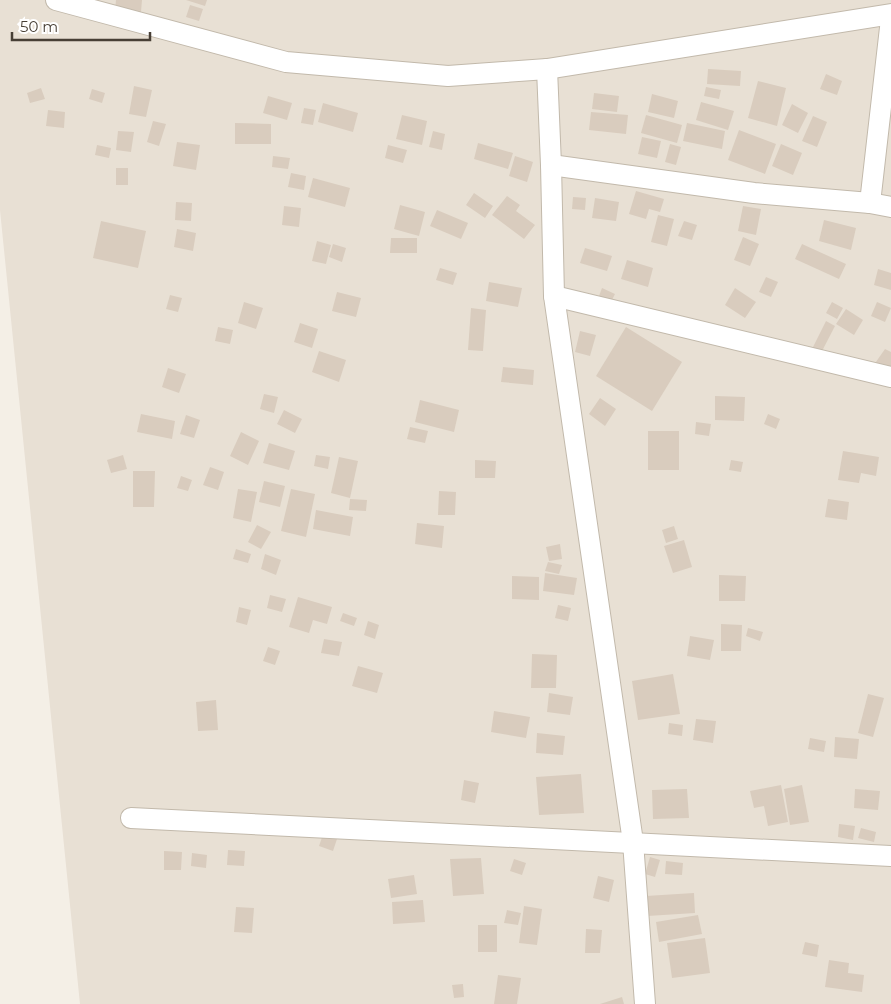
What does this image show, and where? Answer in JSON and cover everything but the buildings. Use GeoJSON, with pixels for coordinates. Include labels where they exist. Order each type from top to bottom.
{"type":"FeatureCollection","features":[{"type":"Feature","properties":{"kind":"street"},"geometry":{"type":"LineString","coordinates":[[56,0],[286,62],[448,76],[547,69],[891,14]]}},
{"type":"Feature","properties":{"kind":"street"},"geometry":{"type":"LineString","coordinates":[[870,202],[891,19]]}},
{"type":"Feature","properties":{"kind":"street"},"geometry":{"type":"LineString","coordinates":[[547,69],[552,165],[554,296],[633,842],[645,1004]]}},
{"type":"Feature","properties":{"kind":"street"},"geometry":{"type":"LineString","coordinates":[[552,165],[754,193],[870,202],[891,207]]}},
{"type":"Feature","properties":{"kind":"street"},"geometry":{"type":"LineString","coordinates":[[554,296],[891,377]]}},
{"type":"Feature","properties":{"kind":"street"},"geometry":{"type":"LineString","coordinates":[[131,818],[891,856]]}},
{"type":"Feature","properties":{"kind":"shaded area"},"geometry":{"type":"Polygon","coordinates":[[[0,0],[891,0],[891,1004],[80,1004],[0,210],[0,0]]]}}]}
